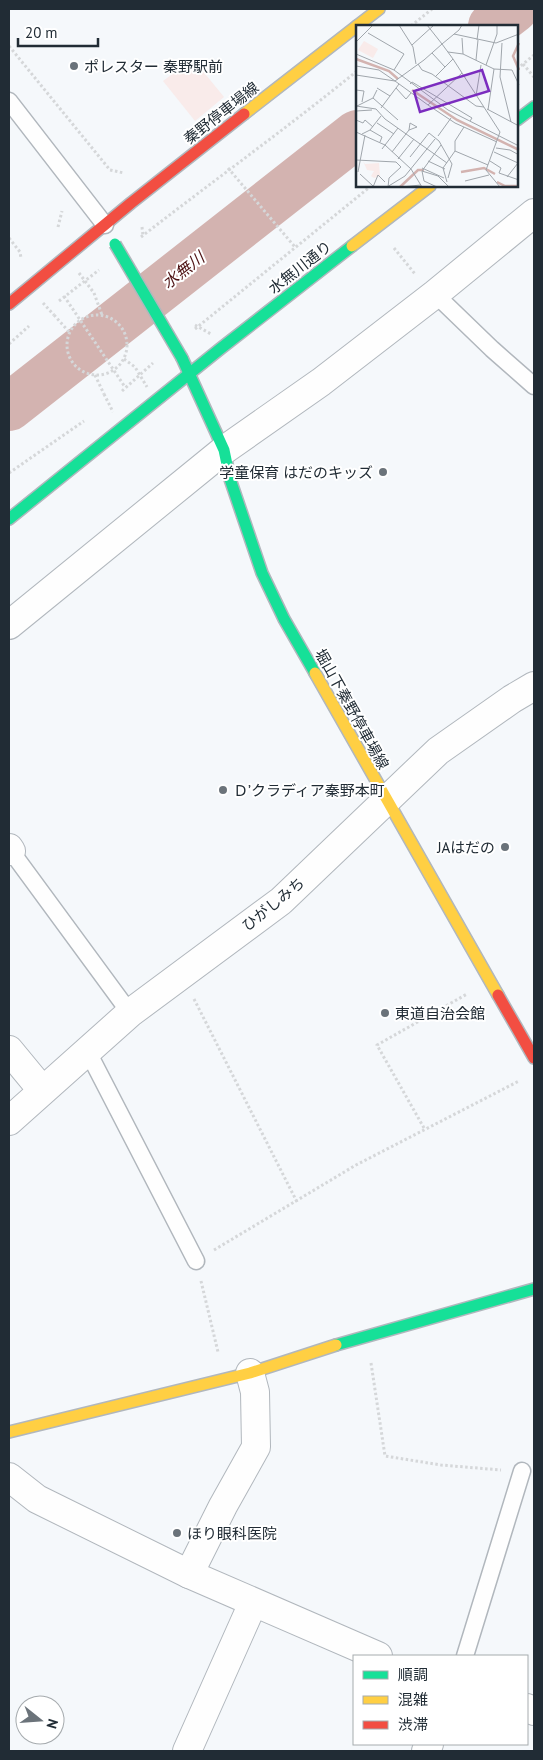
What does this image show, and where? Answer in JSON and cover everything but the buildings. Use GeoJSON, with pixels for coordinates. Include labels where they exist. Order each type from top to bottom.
{"type":"FeatureCollection","features":[{"type":"Feature","properties":{"kind":"main road","name":"秦野停車場線"},"geometry":{"type":"LineString","coordinates":[[358,25],[380,9]]}},
{"type":"Feature","properties":{"kind":"main road","name":"秦野停車場線"},"geometry":{"type":"LineString","coordinates":[[9,304],[105,225],[356,27]]}},
{"type":"Feature","properties":{"kind":"main road"},"geometry":{"type":"LineString","coordinates":[[518,119],[534,106]]}},
{"type":"Feature","properties":{"kind":"main road","name":"水無川通り"},"geometry":{"type":"LineString","coordinates":[[9,519],[190,373],[427,188]]}},
{"type":"Feature","properties":{"kind":"main road","name":"堀山下秦野停車場線"},"geometry":{"type":"LineString","coordinates":[[105,225],[190,373],[224,450],[230,479],[262,573],[284,619],[534,1058]]}},
{"type":"Feature","properties":{"kind":"main road"},"geometry":{"type":"LineString","coordinates":[[9,1432],[250,1372],[366,1336],[534,1288]]}},
{"type":"Feature","properties":{"kind":"street"},"geometry":{"type":"LineString","coordinates":[[9,625],[224,450],[321,382],[435,294],[534,213]]}},
{"type":"Feature","properties":{"kind":"street","name":"ひがしみち"},"geometry":{"type":"LineString","coordinates":[[9,1121],[130,1013],[281,901],[438,751],[512,699],[534,686]]}},
{"type":"Feature","properties":{"kind":"street"},"geometry":{"type":"LineString","coordinates":[[9,1050],[42,1090]]}},
{"type":"Feature","properties":{"kind":"street"},"geometry":{"type":"LineString","coordinates":[[189,1574],[223,1506],[256,1447],[255,1392],[250,1372]]}},
{"type":"Feature","properties":{"kind":"street"},"geometry":{"type":"LineString","coordinates":[[9,1477],[38,1499],[189,1574],[376,1655]]}},
{"type":"Feature","properties":{"kind":"street"},"geometry":{"type":"LineString","coordinates":[[187,1751],[253,1603]]}},
{"type":"Feature","properties":{"kind":"lane"},"geometry":{"type":"LineString","coordinates":[[9,102],[105,225]]}},
{"type":"Feature","properties":{"kind":"lane"},"geometry":{"type":"LineString","coordinates":[[435,294],[534,386]]}},
{"type":"Feature","properties":{"kind":"lane"},"geometry":{"type":"LineString","coordinates":[[10,850],[130,1013]]}},
{"type":"Feature","properties":{"kind":"lane"},"geometry":{"type":"LineString","coordinates":[[87,1050],[196,1261]]}},
{"type":"Feature","properties":{"kind":"lane"},"geometry":{"type":"LineString","coordinates":[[465,1655],[522,1471]]}},
{"type":"Feature","properties":{"kind":"path"},"geometry":{"type":"LineString","coordinates":[[413,25],[432,9]]}},
{"type":"Feature","properties":{"kind":"path"},"geometry":{"type":"LineString","coordinates":[[9,46],[104,162]]}},
{"type":"Feature","properties":{"kind":"path"},"geometry":{"type":"LineString","coordinates":[[518,68],[534,55]]}},
{"type":"Feature","properties":{"kind":"path"},"geometry":{"type":"LineString","coordinates":[[523,64],[534,77]]}},
{"type":"Feature","properties":{"kind":"path"},"geometry":{"type":"LineString","coordinates":[[135,242],[228,168],[316,105],[356,72]]}},
{"type":"Feature","properties":{"kind":"path"},"geometry":{"type":"LineString","coordinates":[[228,168],[295,247]]}},
{"type":"Feature","properties":{"kind":"path"},"geometry":{"type":"LineString","coordinates":[[191,332],[369,188]]}},
{"type":"Feature","properties":{"kind":"path"},"geometry":{"type":"LineString","coordinates":[[9,238],[20,252],[21,263]]}},
{"type":"Feature","properties":{"kind":"path"},"geometry":{"type":"LineString","coordinates":[[394,248],[423,284],[435,294]]}},
{"type":"Feature","properties":{"kind":"path"},"geometry":{"type":"LineString","coordinates":[[104,266],[64,297],[125,387]]}},
{"type":"Feature","properties":{"kind":"path"},"geometry":{"type":"LineString","coordinates":[[79,273],[94,294],[102,316]]}},
{"type":"Feature","properties":{"kind":"path"},"geometry":{"type":"LineString","coordinates":[[43,303],[70,333]]}},
{"type":"Feature","properties":{"kind":"path"},"geometry":{"type":"LineString","coordinates":[[102,316],[110,318],[124,331],[126,340],[124,359],[112,371],[95,375],[85,373],[71,360],[68,352],[70,333],[75,324],[83,319],[102,316]]}},
{"type":"Feature","properties":{"kind":"path"},"geometry":{"type":"LineString","coordinates":[[124,359],[135,367],[147,387]]}},
{"type":"Feature","properties":{"kind":"path"},"geometry":{"type":"LineString","coordinates":[[102,408],[154,362]]}},
{"type":"Feature","properties":{"kind":"path"},"geometry":{"type":"LineString","coordinates":[[95,375],[113,412]]}},
{"type":"Feature","properties":{"kind":"path"},"geometry":{"type":"LineString","coordinates":[[9,473],[86,419]]}},
{"type":"Feature","properties":{"kind":"path"},"geometry":{"type":"LineString","coordinates":[[182,974],[297,1202]]}},
{"type":"Feature","properties":{"kind":"path"},"geometry":{"type":"LineString","coordinates":[[424,1128],[377,1045],[490,981]]}},
{"type":"Feature","properties":{"kind":"path"},"geometry":{"type":"LineString","coordinates":[[219,1358],[196,1261],[356,1165],[424,1128],[520,1080]]}},
{"type":"Feature","properties":{"kind":"path"},"geometry":{"type":"LineString","coordinates":[[370,1359],[385,1456],[440,1466],[522,1471]]}},
{"type":"Feature","properties":{"kind":"shaded area"},"geometry":{"type":"Polygon","coordinates":[[[193,59],[224,97],[195,121],[163,81],[193,59]]]}},
{"type":"Feature","properties":{"kind":"waterway","name":"水無川"},"geometry":{"type":"LineString","coordinates":[[493,25],[514,9]]}},
{"type":"Feature","properties":{"kind":"waterway","name":"水無川"},"geometry":{"type":"LineString","coordinates":[[9,407],[356,135]]}},
{"type":"Feature","properties":{"kind":"traffic: fast"},"geometry":{"type":"LineString","coordinates":[[518,119],[534,107]]}},
{"type":"Feature","properties":{"kind":"traffic: fast"},"geometry":{"type":"LineString","coordinates":[[115,244],[182,358]]}},
{"type":"Feature","properties":{"kind":"traffic: fast"},"geometry":{"type":"LineString","coordinates":[[9,519],[220,349],[352,246]]}},
{"type":"Feature","properties":{"kind":"traffic: fast"},"geometry":{"type":"LineString","coordinates":[[182,358],[224,450],[230,479],[262,573],[284,619],[315,673]]}},
{"type":"Feature","properties":{"kind":"traffic: fast"},"geometry":{"type":"LineString","coordinates":[[336,1345],[534,1289]]}},
{"type":"Feature","properties":{"kind":"traffic: slow"},"geometry":{"type":"LineString","coordinates":[[358,25],[379,9]]}},
{"type":"Feature","properties":{"kind":"traffic: slow"},"geometry":{"type":"LineString","coordinates":[[244,114],[356,27]]}},
{"type":"Feature","properties":{"kind":"traffic: slow"},"geometry":{"type":"LineString","coordinates":[[352,246],[427,188]]}},
{"type":"Feature","properties":{"kind":"traffic: slow"},"geometry":{"type":"LineString","coordinates":[[315,673],[498,995]]}},
{"type":"Feature","properties":{"kind":"traffic: slow"},"geometry":{"type":"LineString","coordinates":[[9,1432],[250,1373],[336,1345]]}},
{"type":"Feature","properties":{"kind":"traffic: jam"},"geometry":{"type":"LineString","coordinates":[[9,304],[131,203],[244,114]]}},
{"type":"Feature","properties":{"kind":"traffic: jam"},"geometry":{"type":"LineString","coordinates":[[498,995],[534,1058]]}},
{"type":"Feature","properties":{"kind":"place","name":"ポレスター 秦野駅前"},"geometry":{"type":"Point","coordinates":[74,66]}},
{"type":"Feature","properties":{"kind":"place","name":"学童保育 はだのキッズ"},"geometry":{"type":"Point","coordinates":[383,472]}},
{"type":"Feature","properties":{"kind":"place","name":"Ｄ’クラディア秦野本町"},"geometry":{"type":"Point","coordinates":[223,790]}},
{"type":"Feature","properties":{"kind":"place","name":"JAはだの"},"geometry":{"type":"Point","coordinates":[505,847]}},
{"type":"Feature","properties":{"kind":"place","name":"東道自治会館"},"geometry":{"type":"Point","coordinates":[385,1013]}},
{"type":"Feature","properties":{"kind":"place","name":"ほり眼科医院"},"geometry":{"type":"Point","coordinates":[177,1533]}}]}
